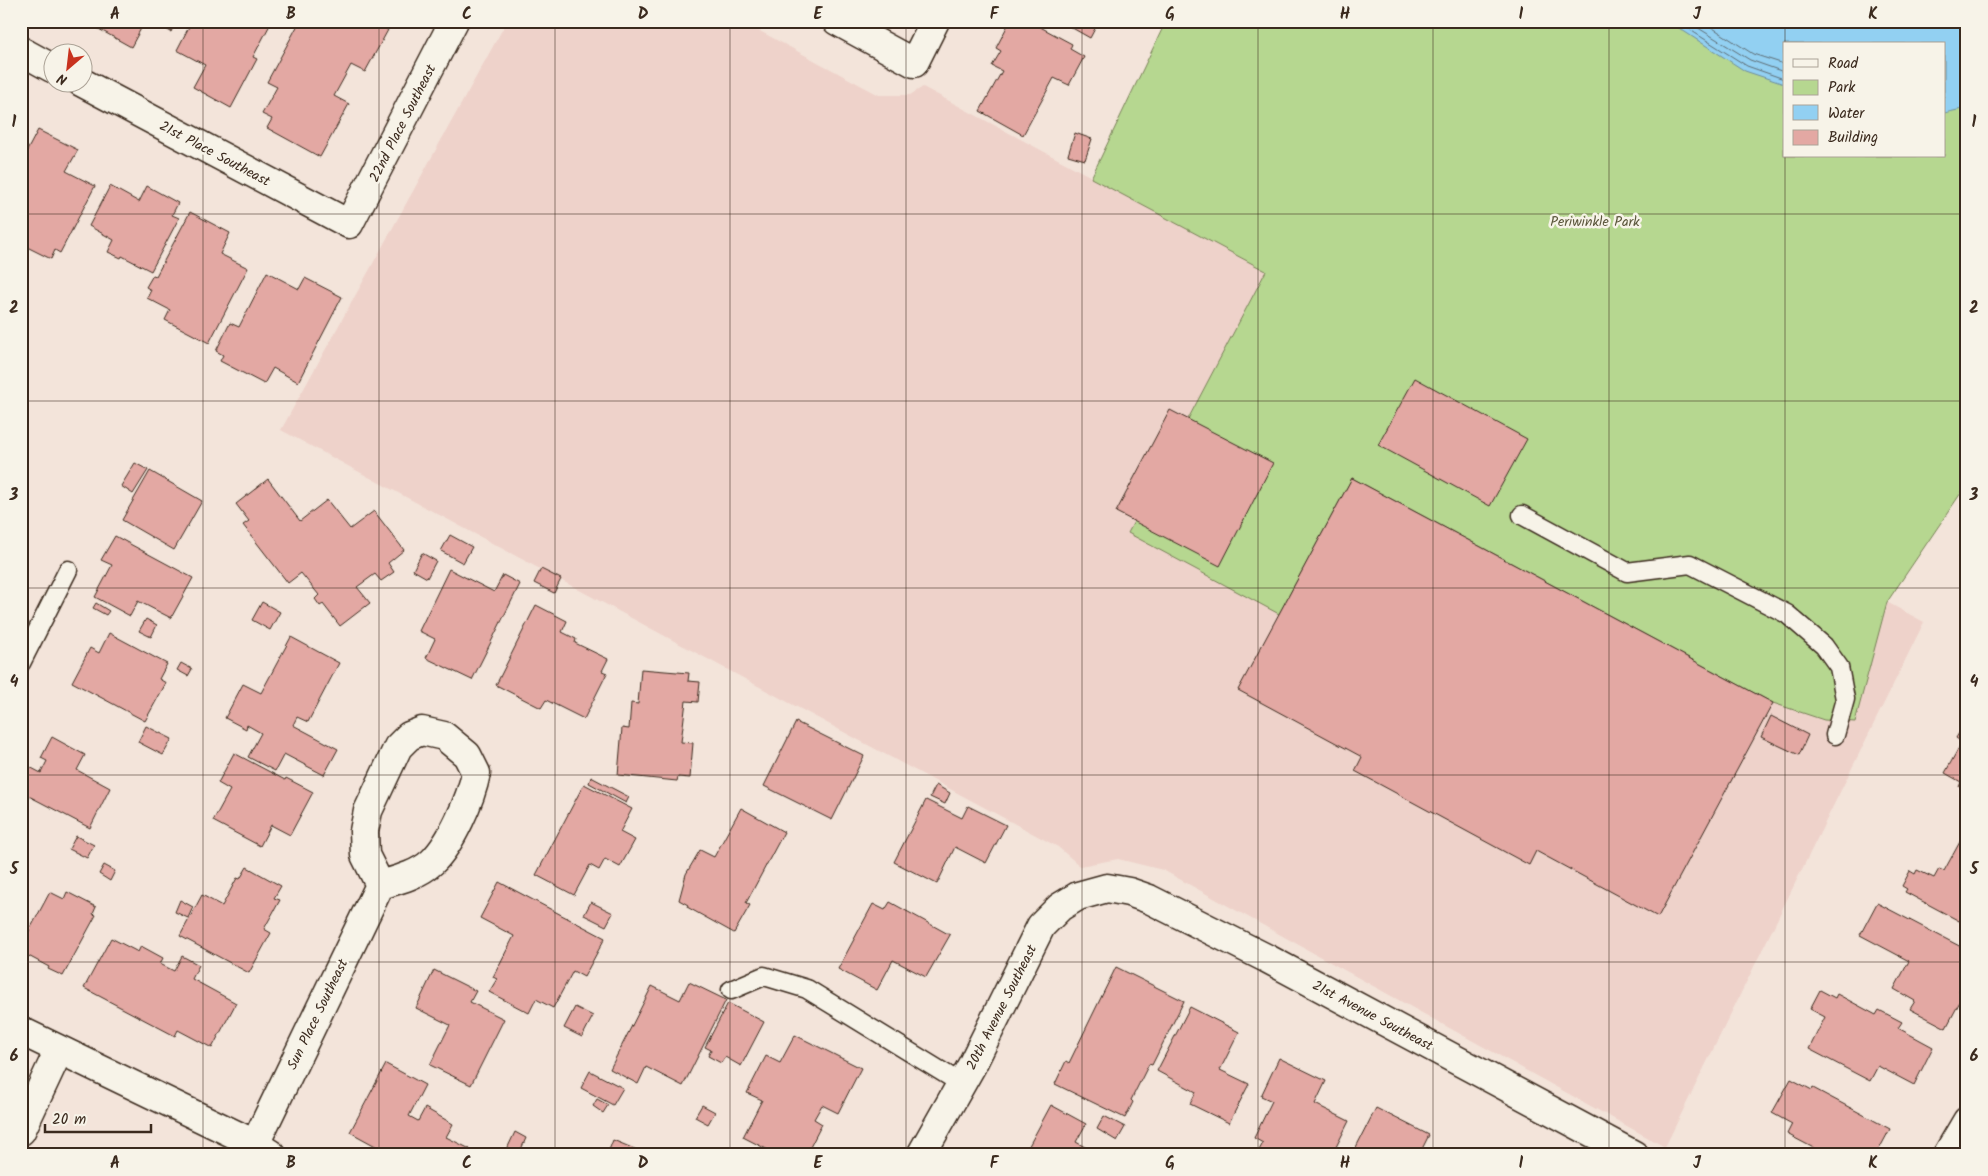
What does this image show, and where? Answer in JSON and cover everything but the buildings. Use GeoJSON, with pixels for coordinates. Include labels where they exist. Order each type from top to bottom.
{"type":"FeatureCollection","features":[{"type":"Feature","properties":{"kind":"street","name":"22nd Place Southeast"},"geometry":{"type":"LineString","coordinates":[[349,224],[454,21]]}},
{"type":"Feature","properties":{"kind":"street"},"geometry":{"type":"LineString","coordinates":[[838,21],[914,63],[935,21]]}},
{"type":"Feature","properties":{"kind":"street"},"geometry":{"type":"LineString","coordinates":[[21,51],[42,63]]}},
{"type":"Feature","properties":{"kind":"street","name":"21st Place Southeast"},"geometry":{"type":"LineString","coordinates":[[92,88],[349,224]]}},
{"type":"Feature","properties":{"kind":"street"},"geometry":{"type":"LineString","coordinates":[[422,731],[444,736],[467,754],[476,773],[473,789],[447,843],[432,863],[408,877],[380,885],[365,855],[364,831],[368,812],[398,746],[408,736],[422,731]]}},
{"type":"Feature","properties":{"kind":"street","name":"Sun Place Southeast"},"geometry":{"type":"LineString","coordinates":[[264,1149],[380,885]]}},
{"type":"Feature","properties":{"kind":"street","name":"20th Avenue Southeast"},"geometry":{"type":"LineString","coordinates":[[922,1155],[962,1084],[1041,926],[1060,907],[1078,896],[1107,888]]}},
{"type":"Feature","properties":{"kind":"street","name":"21st Avenue Southeast"},"geometry":{"type":"LineString","coordinates":[[1107,888],[1129,892],[1149,899],[1266,958],[1634,1155]]}},
{"type":"Feature","properties":{"kind":"street"},"geometry":{"type":"LineString","coordinates":[[21,1031],[264,1149]]}},
{"type":"Feature","properties":{"kind":"street"},"geometry":{"type":"LineString","coordinates":[[21,1131],[59,1050]]}},
{"type":"Feature","properties":{"kind":"street"},"geometry":{"type":"LineString","coordinates":[[1947,1155],[1967,1121]]}},
{"type":"Feature","properties":{"kind":"lane"},"geometry":{"type":"LineString","coordinates":[[1522,515],[1628,572],[1690,564],[1787,614],[1824,646],[1839,667],[1845,699],[1835,735]]}},
{"type":"Feature","properties":{"kind":"lane"},"geometry":{"type":"LineString","coordinates":[[21,663],[68,570]]}},
{"type":"Feature","properties":{"kind":"lane"},"geometry":{"type":"LineString","coordinates":[[731,990],[764,976],[807,989],[962,1084]]}},
{"type":"Feature","properties":{"kind":"shaded area"},"geometry":{"type":"Polygon","coordinates":[[[507,21],[741,21],[879,95],[910,95],[923,87],[1924,622],[1665,1147],[1163,870],[1118,859],[1080,866],[1058,847],[281,430],[507,21]]]}},
{"type":"Feature","properties":{"kind":"green space","name":"Periwinkle Park"},"geometry":{"type":"Polygon","coordinates":[[[1166,21],[1967,21],[1967,491],[1963,490],[1887,602],[1855,722],[1824,720],[1773,703],[1352,478],[1279,614],[1128,533],[1266,271],[1091,178],[1166,21]]]}},
{"type":"Feature","properties":{"kind":"water"},"geometry":{"type":"Polygon","coordinates":[[[1668,21],[1967,21],[1967,108],[1946,113],[1946,42],[1783,42],[1783,84],[1745,71],[1668,21]]]}}]}
